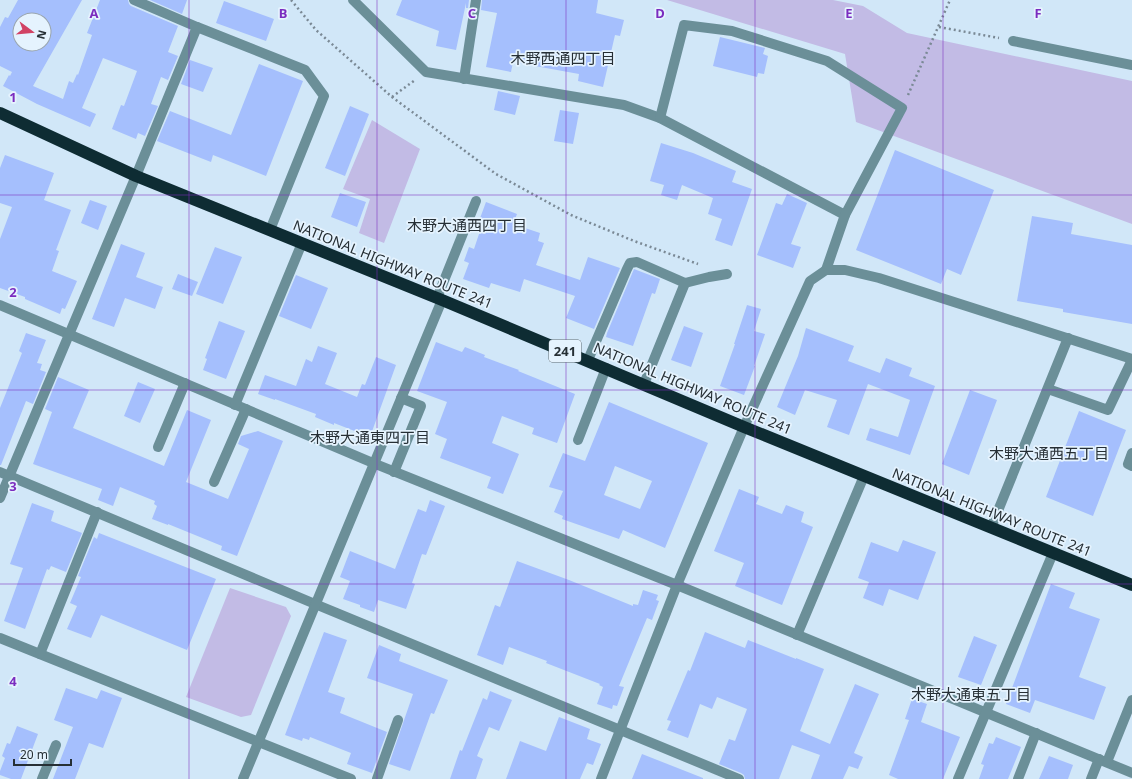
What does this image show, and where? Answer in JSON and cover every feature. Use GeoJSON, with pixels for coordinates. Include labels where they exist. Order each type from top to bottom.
{"type":"FeatureCollection","features":[{"type":"Feature","properties":{"kind":"highway","name":"NATIONAL HIGHWAY ROUTE 241"},"geometry":{"type":"LineString","coordinates":[[0,113],[136,176],[440,299],[588,360],[744,427],[1132,585]]}},
{"type":"Feature","properties":{"kind":"street"},"geometry":{"type":"LineString","coordinates":[[134,0],[305,70],[324,96],[270,230]]}},
{"type":"Feature","properties":{"kind":"street"},"geometry":{"type":"LineString","coordinates":[[354,0],[426,72],[624,105],[660,118],[845,215]]}},
{"type":"Feature","properties":{"kind":"street"},"geometry":{"type":"LineString","coordinates":[[464,79],[476,0]]}},
{"type":"Feature","properties":{"kind":"street"},"geometry":{"type":"LineString","coordinates":[[660,118],[684,25],[732,31],[827,61],[902,108],[845,215],[826,270]]}},
{"type":"Feature","properties":{"kind":"street"},"geometry":{"type":"LineString","coordinates":[[0,498],[4,474],[69,334],[197,27]]}},
{"type":"Feature","properties":{"kind":"street"},"geometry":{"type":"LineString","coordinates":[[1013,41],[1132,64]]}},
{"type":"Feature","properties":{"kind":"street"},"geometry":{"type":"LineString","coordinates":[[243,779],[401,398],[440,299],[476,201]]}},
{"type":"Feature","properties":{"kind":"street"},"geometry":{"type":"LineString","coordinates":[[235,405],[302,243]]}},
{"type":"Feature","properties":{"kind":"street"},"geometry":{"type":"LineString","coordinates":[[588,360],[626,269],[630,263],[637,262],[685,282],[726,274]]}},
{"type":"Feature","properties":{"kind":"street"},"geometry":{"type":"LineString","coordinates":[[601,779],[677,585],[744,427],[810,281],[826,270],[845,270],[879,278],[1132,360],[1108,410],[1048,389]]}},
{"type":"Feature","properties":{"kind":"street"},"geometry":{"type":"LineString","coordinates":[[644,384],[685,282]]}},
{"type":"Feature","properties":{"kind":"street"},"geometry":{"type":"LineString","coordinates":[[0,305],[394,472],[677,585],[1132,773]]}},
{"type":"Feature","properties":{"kind":"street"},"geometry":{"type":"LineString","coordinates":[[991,528],[1068,338]]}},
{"type":"Feature","properties":{"kind":"street"},"geometry":{"type":"LineString","coordinates":[[578,440],[606,368]]}},
{"type":"Feature","properties":{"kind":"street"},"geometry":{"type":"LineString","coordinates":[[158,447],[185,383]]}},
{"type":"Feature","properties":{"kind":"street"},"geometry":{"type":"LineString","coordinates":[[394,472],[421,406],[401,398]]}},
{"type":"Feature","properties":{"kind":"street"},"geometry":{"type":"LineString","coordinates":[[214,482],[246,409]]}},
{"type":"Feature","properties":{"kind":"street"},"geometry":{"type":"LineString","coordinates":[[1132,453],[1128,464],[1132,466]]}},
{"type":"Feature","properties":{"kind":"street"},"geometry":{"type":"LineString","coordinates":[[4,474],[739,779]]}},
{"type":"Feature","properties":{"kind":"street"},"geometry":{"type":"LineString","coordinates":[[797,634],[864,476]]}},
{"type":"Feature","properties":{"kind":"street"},"geometry":{"type":"LineString","coordinates":[[40,654],[97,512]]}},
{"type":"Feature","properties":{"kind":"street"},"geometry":{"type":"LineString","coordinates":[[958,779],[1053,553]]}},
{"type":"Feature","properties":{"kind":"street"},"geometry":{"type":"LineString","coordinates":[[0,638],[350,779]]}},
{"type":"Feature","properties":{"kind":"street"},"geometry":{"type":"LineString","coordinates":[[1091,779],[1103,761],[1132,700]]}},
{"type":"Feature","properties":{"kind":"street"},"geometry":{"type":"LineString","coordinates":[[377,779],[398,720]]}},
{"type":"Feature","properties":{"kind":"street"},"geometry":{"type":"LineString","coordinates":[[1018,779],[1036,734]]}},
{"type":"Feature","properties":{"kind":"street"},"geometry":{"type":"LineString","coordinates":[[42,779],[56,745]]}},
{"type":"Feature","properties":{"kind":"path"},"geometry":{"type":"LineString","coordinates":[[291,0],[316,30],[392,97],[496,174],[571,215],[634,241],[698,264]]}},
{"type":"Feature","properties":{"kind":"path"},"geometry":{"type":"LineString","coordinates":[[902,108],[950,0]]}},
{"type":"Feature","properties":{"kind":"path"},"geometry":{"type":"LineString","coordinates":[[939,27],[1013,41]]}},
{"type":"Feature","properties":{"kind":"path"},"geometry":{"type":"LineString","coordinates":[[392,97],[426,72]]}},
{"type":"Feature","properties":{"kind":"shaded area"},"geometry":{"type":"Polygon","coordinates":[[[667,0],[833,0],[863,6],[907,33],[1132,81],[1132,224],[856,122],[845,54],[667,0]]]}},
{"type":"Feature","properties":{"kind":"shaded area"},"geometry":{"type":"Polygon","coordinates":[[[372,120],[420,149],[384,243],[359,233],[370,199],[343,189],[372,120]]]}},
{"type":"Feature","properties":{"kind":"shaded area"},"geometry":{"type":"Polygon","coordinates":[[[230,588],[286,607],[291,616],[251,715],[241,717],[186,697],[230,588]]]}},
{"type":"Feature","properties":{"kind":"building"},"geometry":{"type":"Polygon","coordinates":[[[18,0],[82,0],[33,86],[63,99],[69,81],[73,83],[77,74],[78,75],[92,35],[87,33],[100,0],[128,0],[131,6],[178,26],[168,52],[178,56],[168,80],[161,77],[151,104],[158,106],[145,136],[138,133],[136,139],[112,129],[121,105],[124,106],[137,71],[103,58],[82,108],[96,114],[90,127],[37,104],[3,86],[12,72],[0,66],[0,27],[5,17],[8,18],[18,0]]]}},
{"type":"Feature","properties":{"kind":"building"},"geometry":{"type":"Polygon","coordinates":[[[150,0],[187,0],[182,14],[150,0]]]}},
{"type":"Feature","properties":{"kind":"building"},"geometry":{"type":"Polygon","coordinates":[[[402,0],[469,0],[468,8],[466,8],[466,3],[456,50],[436,46],[439,31],[396,15],[402,0]]]}},
{"type":"Feature","properties":{"kind":"building"},"geometry":{"type":"Polygon","coordinates":[[[482,0],[598,0],[596,13],[624,20],[620,36],[615,35],[603,87],[578,81],[579,74],[513,62],[511,72],[486,67],[497,13],[481,10],[482,0]]]}},
{"type":"Feature","properties":{"kind":"building"},"geometry":{"type":"Polygon","coordinates":[[[224,1],[274,19],[266,41],[216,23],[224,1]]]}},
{"type":"Feature","properties":{"kind":"building"},"geometry":{"type":"Polygon","coordinates":[[[720,37],[765,48],[763,54],[768,56],[764,74],[758,73],[757,77],[713,66],[720,37]]]}},
{"type":"Feature","properties":{"kind":"building"},"geometry":{"type":"Polygon","coordinates":[[[190,60],[213,68],[203,92],[181,84],[190,60]]]}},
{"type":"Feature","properties":{"kind":"building"},"geometry":{"type":"Polygon","coordinates":[[[259,64],[303,81],[266,176],[213,155],[211,162],[157,141],[170,111],[231,135],[259,64]]]}},
{"type":"Feature","properties":{"kind":"building"},"geometry":{"type":"Polygon","coordinates":[[[498,91],[520,96],[515,115],[494,110],[498,91]]]}},
{"type":"Feature","properties":{"kind":"building"},"geometry":{"type":"Polygon","coordinates":[[[350,106],[369,114],[345,176],[325,168],[350,106]]]}},
{"type":"Feature","properties":{"kind":"building"},"geometry":{"type":"Polygon","coordinates":[[[560,110],[579,113],[573,144],[554,141],[560,110]]]}},
{"type":"Feature","properties":{"kind":"building"},"geometry":{"type":"Polygon","coordinates":[[[661,143],[693,153],[736,171],[732,182],[752,189],[732,246],[715,240],[722,219],[708,214],[713,198],[682,185],[677,200],[661,195],[664,185],[650,181],[661,143]]]}},
{"type":"Feature","properties":{"kind":"building"},"geometry":{"type":"Polygon","coordinates":[[[895,150],[994,190],[961,275],[947,269],[941,284],[856,250],[895,150]]]}},
{"type":"Feature","properties":{"kind":"building"},"geometry":{"type":"Polygon","coordinates":[[[5,155],[54,173],[44,200],[71,210],[56,250],[59,251],[52,271],[77,281],[65,309],[62,308],[60,314],[25,299],[25,297],[0,288],[0,239],[12,207],[0,203],[0,168],[5,155]]]}},
{"type":"Feature","properties":{"kind":"building"},"geometry":{"type":"Polygon","coordinates":[[[340,193],[366,202],[357,227],[331,217],[340,193]]]}},
{"type":"Feature","properties":{"kind":"building"},"geometry":{"type":"Polygon","coordinates":[[[787,194],[807,203],[791,244],[801,247],[793,268],[757,255],[776,203],[782,205],[787,194]]]}},
{"type":"Feature","properties":{"kind":"building"},"geometry":{"type":"Polygon","coordinates":[[[90,200],[107,206],[98,230],[81,223],[90,200]]]}},
{"type":"Feature","properties":{"kind":"building"},"geometry":{"type":"Polygon","coordinates":[[[486,202],[517,214],[513,224],[540,233],[538,241],[544,243],[536,265],[580,280],[588,257],[620,268],[594,329],[566,318],[575,296],[524,279],[520,292],[491,283],[489,288],[463,279],[469,263],[464,261],[469,247],[474,249],[483,222],[479,221],[486,202]]]}},
{"type":"Feature","properties":{"kind":"building"},"geometry":{"type":"Polygon","coordinates":[[[1032,216],[1073,223],[1071,234],[1132,245],[1132,324],[1063,312],[1063,309],[1017,301],[1032,216]]]}},
{"type":"Feature","properties":{"kind":"building"},"geometry":{"type":"Polygon","coordinates":[[[121,244],[145,253],[136,277],[163,287],[155,309],[125,298],[114,327],[92,319],[121,244]]]}},
{"type":"Feature","properties":{"kind":"building"},"geometry":{"type":"Polygon","coordinates":[[[215,247],[242,257],[223,304],[196,294],[215,247]]]}},
{"type":"Feature","properties":{"kind":"building"},"geometry":{"type":"Polygon","coordinates":[[[634,269],[660,279],[655,294],[652,293],[633,346],[606,337],[634,269]]]}},
{"type":"Feature","properties":{"kind":"building"},"geometry":{"type":"Polygon","coordinates":[[[178,274],[198,282],[192,296],[172,289],[178,274]]]}},
{"type":"Feature","properties":{"kind":"building"},"geometry":{"type":"Polygon","coordinates":[[[296,275],[328,288],[311,329],[279,316],[296,275]]]}},
{"type":"Feature","properties":{"kind":"building"},"geometry":{"type":"Polygon","coordinates":[[[747,305],[761,309],[754,331],[765,334],[744,395],[720,386],[747,305]]]}},
{"type":"Feature","properties":{"kind":"building"},"geometry":{"type":"Polygon","coordinates":[[[219,321],[245,331],[226,379],[203,370],[207,359],[205,358],[219,321]]]}},
{"type":"Feature","properties":{"kind":"building"},"geometry":{"type":"Polygon","coordinates":[[[684,326],[703,333],[691,367],[671,360],[684,326]]]}},
{"type":"Feature","properties":{"kind":"building"},"geometry":{"type":"Polygon","coordinates":[[[806,328],[854,346],[848,361],[880,373],[886,358],[912,368],[909,376],[935,386],[910,455],[866,440],[870,428],[898,437],[910,400],[868,384],[849,435],[827,427],[837,400],[805,390],[795,415],[777,407],[798,356],[806,328]]]}},
{"type":"Feature","properties":{"kind":"building"},"geometry":{"type":"Polygon","coordinates":[[[26,333],[46,340],[37,363],[42,364],[40,370],[46,372],[33,404],[26,401],[0,465],[0,408],[22,353],[19,351],[26,333]]]}},
{"type":"Feature","properties":{"kind":"building"},"geometry":{"type":"Polygon","coordinates":[[[436,342],[462,352],[465,347],[485,355],[484,357],[575,394],[557,443],[532,434],[534,428],[502,416],[492,443],[519,454],[503,494],[487,488],[491,477],[440,458],[447,439],[435,434],[447,402],[417,391],[436,342]]]}},
{"type":"Feature","properties":{"kind":"building"},"geometry":{"type":"Polygon","coordinates":[[[318,346],[337,353],[325,384],[357,397],[362,384],[365,385],[376,357],[396,365],[370,437],[315,417],[316,414],[258,394],[265,375],[296,386],[306,359],[312,362],[318,346]]]}},
{"type":"Feature","properties":{"kind":"building"},"geometry":{"type":"Polygon","coordinates":[[[58,377],[89,390],[73,428],[164,466],[187,410],[211,420],[186,482],[228,499],[249,449],[238,444],[241,436],[258,431],[283,441],[237,556],[221,550],[222,546],[152,519],[157,506],[154,504],[155,501],[120,487],[113,506],[98,500],[102,489],[33,464],[52,412],[45,409],[58,377]]]}},
{"type":"Feature","properties":{"kind":"building"},"geometry":{"type":"Polygon","coordinates":[[[138,382],[155,389],[140,423],[124,416],[138,382]]]}},
{"type":"Feature","properties":{"kind":"building"},"geometry":{"type":"Polygon","coordinates":[[[970,390],[997,400],[969,475],[942,464],[970,390]]]}},
{"type":"Feature","properties":{"kind":"building"},"geometry":{"type":"Polygon","coordinates":[[[609,402],[708,443],[665,548],[623,530],[619,539],[562,519],[563,516],[554,512],[563,491],[549,487],[563,453],[585,461],[609,402]],[[615,466],[604,495],[640,509],[652,481],[615,466]]]}},
{"type":"Feature","properties":{"kind":"building"},"geometry":{"type":"Polygon","coordinates":[[[1079,411],[1126,430],[1093,516],[1046,497],[1079,411]]]}},
{"type":"Feature","properties":{"kind":"building"},"geometry":{"type":"Polygon","coordinates":[[[739,489],[759,497],[756,504],[782,514],[786,505],[804,512],[801,522],[813,527],[782,605],[735,586],[744,563],[714,551],[739,489]]]}},
{"type":"Feature","properties":{"kind":"building"},"geometry":{"type":"Polygon","coordinates":[[[430,500],[445,506],[426,555],[422,554],[412,583],[415,584],[406,609],[378,600],[374,612],[343,599],[350,581],[340,577],[350,551],[395,569],[418,509],[426,512],[430,500]]]}},
{"type":"Feature","properties":{"kind":"building"},"geometry":{"type":"Polygon","coordinates":[[[32,503],[54,511],[51,521],[82,533],[66,572],[51,566],[49,570],[47,569],[25,629],[4,621],[23,568],[10,564],[32,503]]]}},
{"type":"Feature","properties":{"kind":"building"},"geometry":{"type":"Polygon","coordinates":[[[99,533],[216,579],[187,650],[101,615],[91,638],[67,629],[77,606],[70,603],[81,577],[78,576],[94,537],[97,539],[99,533]]]}},
{"type":"Feature","properties":{"kind":"building"},"geometry":{"type":"Polygon","coordinates":[[[903,540],[936,552],[918,600],[889,589],[883,606],[863,598],[869,582],[858,578],[871,542],[898,552],[903,540]]]}},
{"type":"Feature","properties":{"kind":"building"},"geometry":{"type":"Polygon","coordinates":[[[517,561],[633,606],[633,604],[638,605],[643,590],[658,595],[656,600],[659,601],[652,620],[647,618],[619,686],[624,687],[617,706],[613,705],[612,709],[597,704],[603,687],[599,685],[600,684],[546,663],[547,661],[509,647],[503,665],[477,655],[495,605],[500,607],[517,561]]]}},
{"type":"Feature","properties":{"kind":"building"},"geometry":{"type":"Polygon","coordinates":[[[1051,584],[1075,593],[1069,608],[1100,619],[1079,677],[1106,687],[1094,720],[1035,700],[1030,713],[1006,704],[1051,584]]]}},
{"type":"Feature","properties":{"kind":"building"},"geometry":{"type":"Polygon","coordinates":[[[324,632],[347,640],[328,692],[345,698],[340,713],[387,732],[372,773],[347,764],[351,753],[310,737],[309,740],[303,738],[302,741],[285,735],[324,632]]]}},
{"type":"Feature","properties":{"kind":"building"},"geometry":{"type":"Polygon","coordinates":[[[705,632],[745,648],[748,640],[824,669],[800,731],[830,744],[855,684],[879,694],[854,753],[863,757],[858,769],[849,766],[843,779],[811,779],[820,755],[792,745],[779,779],[745,779],[744,775],[741,773],[719,764],[729,739],[735,741],[747,709],[717,697],[712,709],[700,704],[688,738],[667,730],[671,721],[667,720],[688,670],[690,671],[705,632]]]}},
{"type":"Feature","properties":{"kind":"building"},"geometry":{"type":"Polygon","coordinates":[[[974,636],[997,645],[981,685],[958,677],[974,636]]]}},
{"type":"Feature","properties":{"kind":"building"},"geometry":{"type":"Polygon","coordinates":[[[379,645],[401,654],[399,661],[448,680],[434,714],[431,713],[410,771],[389,764],[413,694],[367,678],[379,645]]]}},
{"type":"Feature","properties":{"kind":"building"},"geometry":{"type":"Polygon","coordinates":[[[66,688],[97,699],[101,690],[122,698],[103,748],[89,743],[75,779],[53,779],[73,727],[54,720],[66,688]]]}},
{"type":"Feature","properties":{"kind":"building"},"geometry":{"type":"Polygon","coordinates":[[[490,691],[512,700],[499,731],[489,727],[477,756],[483,759],[476,779],[450,779],[460,750],[462,751],[483,698],[487,700],[490,691]]]}},
{"type":"Feature","properties":{"kind":"building"},"geometry":{"type":"Polygon","coordinates":[[[912,699],[927,704],[921,722],[960,737],[943,779],[898,779],[889,775],[909,720],[905,719],[912,699]]]}},
{"type":"Feature","properties":{"kind":"building"},"geometry":{"type":"Polygon","coordinates":[[[559,717],[590,729],[587,739],[601,744],[593,765],[587,763],[580,779],[506,779],[520,741],[546,751],[559,717]]]}},
{"type":"Feature","properties":{"kind":"building"},"geometry":{"type":"Polygon","coordinates":[[[17,726],[38,734],[21,779],[11,779],[0,775],[0,771],[5,758],[2,756],[7,743],[10,744],[17,726]]]}},
{"type":"Feature","properties":{"kind":"building"},"geometry":{"type":"Polygon","coordinates":[[[996,737],[1021,747],[1008,779],[979,779],[984,765],[981,764],[989,743],[993,744],[996,737]]]}},
{"type":"Feature","properties":{"kind":"building"},"geometry":{"type":"Polygon","coordinates":[[[642,754],[703,778],[703,779],[632,779],[642,754]]]}},
{"type":"Feature","properties":{"kind":"building"},"geometry":{"type":"Polygon","coordinates":[[[1049,756],[1073,765],[1068,779],[1039,779],[1049,756]]]}},
{"type":"Feature","properties":{"kind":"district","name":"木野西通四丁目"},"geometry":{"type":"Point","coordinates":[563,58]}},
{"type":"Feature","properties":{"kind":"district","name":"木野大通西四丁目"},"geometry":{"type":"Point","coordinates":[467,225]}},
{"type":"Feature","properties":{"kind":"district","name":"木野大通東四丁目"},"geometry":{"type":"Point","coordinates":[370,437]}},
{"type":"Feature","properties":{"kind":"district","name":"木野大通西五丁目"},"geometry":{"type":"Point","coordinates":[1049,453]}},
{"type":"Feature","properties":{"kind":"district","name":"木野大通東五丁目"},"geometry":{"type":"Point","coordinates":[971,694]}}]}
